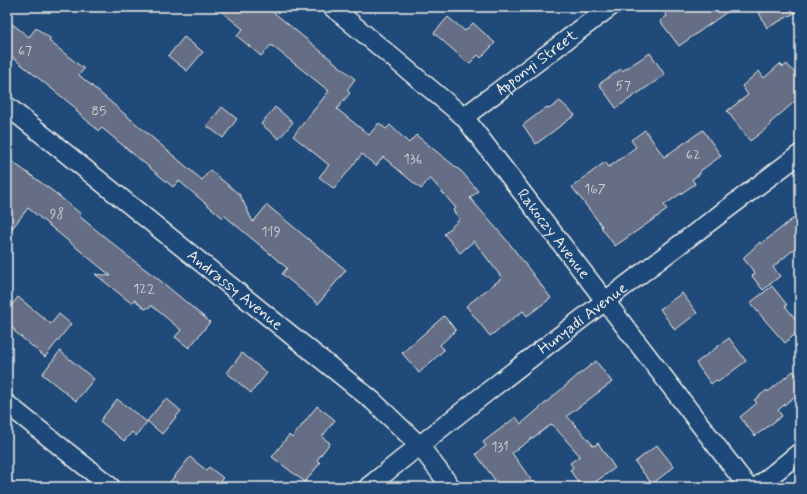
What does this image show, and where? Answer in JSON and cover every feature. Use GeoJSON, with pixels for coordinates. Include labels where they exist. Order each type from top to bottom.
{"type":"FeatureCollection","features":[{"type":"Feature","properties":{"kind":"street","name":"Rakoczy Avenue"},"geometry":{"type":"LineString","coordinates":[[332,7],[464,117],[748,487]]}},
{"type":"Feature","properties":{"kind":"street","name":"Apponyi Street"},"geometry":{"type":"LineString","coordinates":[[464,117],[610,7]]}},
{"type":"Feature","properties":{"kind":"street","name":"Andrassy Avenue"},"geometry":{"type":"LineString","coordinates":[[7,106],[373,401],[419,445],[451,487]]}},
{"type":"Feature","properties":{"kind":"street","name":"Hunyadi Avenue"},"geometry":{"type":"LineString","coordinates":[[368,487],[419,445],[605,300],[800,154]]}},
{"type":"Feature","properties":{"kind":"street"},"geometry":{"type":"LineString","coordinates":[[7,404],[111,487]]}},
{"type":"Feature","properties":{"kind":"street"},"geometry":{"type":"LineString","coordinates":[[757,487],[800,452]]}},
{"type":"Feature","properties":{"kind":"building"},"geometry":{"type":"Polygon","coordinates":[[[216,7],[267,7],[355,79],[347,90],[350,93],[337,109],[369,135],[379,123],[386,129],[390,125],[409,143],[416,135],[462,172],[478,191],[470,198],[509,243],[551,298],[527,316],[523,311],[490,336],[466,306],[502,278],[474,241],[460,253],[444,234],[460,219],[453,211],[456,208],[430,178],[421,189],[383,157],[376,166],[362,154],[334,189],[319,177],[329,165],[293,136],[329,91],[271,45],[261,56],[237,36],[243,29],[216,7]]]}},
{"type":"Feature","properties":{"kind":"building"},"geometry":{"type":"Polygon","coordinates":[[[661,7],[734,7],[679,46],[660,21],[667,16],[661,7]]]}},
{"type":"Feature","properties":{"kind":"building"},"geometry":{"type":"Polygon","coordinates":[[[756,7],[800,7],[800,10],[767,28],[756,7]]]}},
{"type":"Feature","properties":{"kind":"building"},"geometry":{"type":"Polygon","coordinates":[[[448,17],[465,31],[473,23],[495,43],[481,58],[478,55],[469,64],[434,33],[448,17]]]}},
{"type":"Feature","properties":{"kind":"building"},"geometry":{"type":"Polygon","coordinates":[[[7,20],[29,37],[36,28],[51,39],[49,41],[84,69],[79,75],[202,180],[210,170],[240,195],[253,222],[267,205],[346,270],[318,304],[282,274],[287,268],[225,216],[223,218],[179,181],[173,187],[102,128],[99,131],[76,111],[77,109],[7,53],[7,20]]]}},
{"type":"Feature","properties":{"kind":"building"},"geometry":{"type":"Polygon","coordinates":[[[184,37],[203,52],[187,71],[168,56],[184,37]]]}},
{"type":"Feature","properties":{"kind":"building"},"geometry":{"type":"Polygon","coordinates":[[[650,53],[665,75],[616,108],[599,84],[621,69],[622,71],[650,53]]]}},
{"type":"Feature","properties":{"kind":"building"},"geometry":{"type":"Polygon","coordinates":[[[780,64],[783,67],[787,64],[800,79],[800,97],[770,123],[771,125],[750,141],[727,111],[748,95],[742,86],[759,71],[764,78],[780,64]]]}},
{"type":"Feature","properties":{"kind":"building"},"geometry":{"type":"Polygon","coordinates":[[[560,101],[575,115],[536,144],[523,125],[547,107],[549,109],[560,101]]]}},
{"type":"Feature","properties":{"kind":"building"},"geometry":{"type":"Polygon","coordinates":[[[222,107],[237,119],[223,138],[207,126],[222,107]]]}},
{"type":"Feature","properties":{"kind":"building"},"geometry":{"type":"Polygon","coordinates":[[[275,107],[293,122],[279,139],[261,124],[275,107]]]}},
{"type":"Feature","properties":{"kind":"building"},"geometry":{"type":"Polygon","coordinates":[[[645,130],[664,157],[703,130],[721,156],[700,171],[700,174],[692,179],[695,184],[664,205],[667,210],[615,246],[601,227],[602,226],[572,187],[605,162],[609,167],[636,147],[631,140],[645,130]]]}},
{"type":"Feature","properties":{"kind":"building"},"geometry":{"type":"Polygon","coordinates":[[[7,158],[54,192],[81,214],[79,216],[122,252],[157,278],[210,322],[189,348],[175,337],[181,330],[152,306],[145,309],[135,300],[131,303],[95,274],[111,276],[28,208],[7,235],[7,158]]]}},
{"type":"Feature","properties":{"kind":"building"},"geometry":{"type":"Polygon","coordinates":[[[800,213],[800,244],[773,267],[780,276],[763,290],[752,276],[755,273],[743,258],[760,242],[761,244],[800,213]]]}},
{"type":"Feature","properties":{"kind":"building"},"geometry":{"type":"Polygon","coordinates":[[[772,286],[787,305],[785,306],[800,324],[800,330],[785,343],[750,303],[772,286]]]}},
{"type":"Feature","properties":{"kind":"building"},"geometry":{"type":"Polygon","coordinates":[[[682,293],[697,313],[675,330],[660,309],[682,293]]]}},
{"type":"Feature","properties":{"kind":"building"},"geometry":{"type":"Polygon","coordinates":[[[18,297],[51,324],[59,314],[71,324],[45,357],[7,324],[7,311],[18,297]]]}},
{"type":"Feature","properties":{"kind":"building"},"geometry":{"type":"Polygon","coordinates":[[[444,316],[456,330],[440,345],[444,350],[419,373],[402,353],[444,316]]]}},
{"type":"Feature","properties":{"kind":"building"},"geometry":{"type":"Polygon","coordinates":[[[729,338],[746,361],[718,382],[716,380],[711,384],[696,363],[729,338]]]}},
{"type":"Feature","properties":{"kind":"building"},"geometry":{"type":"Polygon","coordinates":[[[60,351],[94,379],[76,401],[42,374],[60,351]]]}},
{"type":"Feature","properties":{"kind":"building"},"geometry":{"type":"Polygon","coordinates":[[[242,353],[267,373],[251,393],[227,373],[242,353]]]}},
{"type":"Feature","properties":{"kind":"building"},"geometry":{"type":"Polygon","coordinates":[[[596,361],[612,382],[567,416],[594,446],[598,443],[615,468],[588,487],[581,487],[570,470],[573,467],[570,463],[580,456],[552,424],[512,453],[536,487],[500,487],[476,454],[486,446],[483,442],[516,417],[521,424],[596,361]]]}},
{"type":"Feature","properties":{"kind":"building"},"geometry":{"type":"Polygon","coordinates":[[[793,371],[800,379],[800,392],[778,410],[782,416],[755,436],[740,417],[757,403],[754,400],[767,390],[768,392],[793,371]]]}},
{"type":"Feature","properties":{"kind":"building"},"geometry":{"type":"Polygon","coordinates":[[[166,398],[181,411],[162,434],[147,421],[166,398]]]}},
{"type":"Feature","properties":{"kind":"building"},"geometry":{"type":"Polygon","coordinates":[[[117,399],[147,422],[136,436],[132,432],[124,441],[100,421],[117,399]]]}},
{"type":"Feature","properties":{"kind":"building"},"geometry":{"type":"Polygon","coordinates":[[[317,406],[335,420],[322,437],[330,443],[317,460],[320,463],[305,482],[272,457],[289,435],[292,438],[317,406]]]}},
{"type":"Feature","properties":{"kind":"building"},"geometry":{"type":"Polygon","coordinates":[[[657,445],[674,467],[652,484],[635,462],[657,445]]]}},
{"type":"Feature","properties":{"kind":"building"},"geometry":{"type":"Polygon","coordinates":[[[190,457],[206,470],[209,467],[223,478],[220,481],[227,487],[166,487],[190,457]]]}}]}
